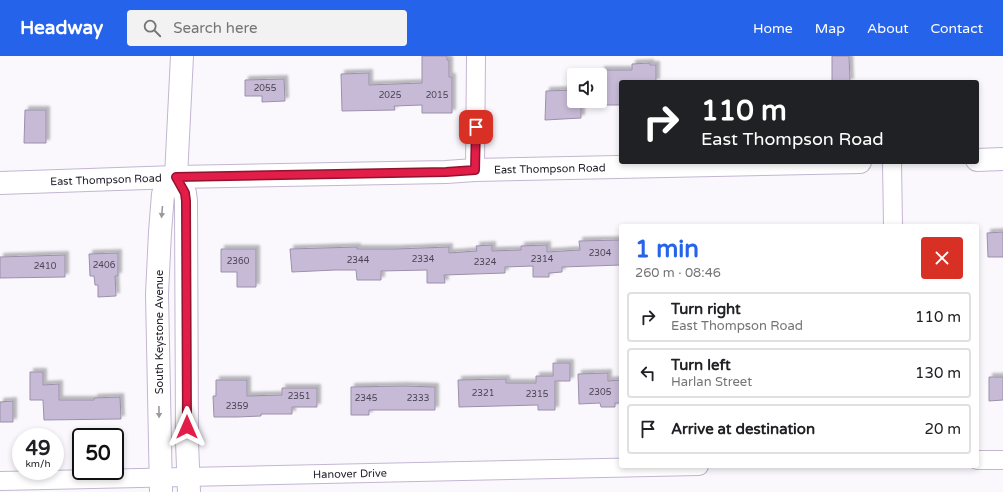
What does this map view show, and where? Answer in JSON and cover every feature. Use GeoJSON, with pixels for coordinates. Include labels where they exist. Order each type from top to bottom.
{"type":"FeatureCollection","features":[{"type":"Feature","properties":{"kind":"main road"},"geometry":{"type":"LineString","coordinates":[[182,56],[176,177],[185,193],[186,201],[187,442],[189,484]]}},
{"type":"Feature","properties":{"kind":"main road"},"geometry":{"type":"LineString","coordinates":[[979,160],[1003,159]]}},
{"type":"Feature","properties":{"kind":"main road","name":"East Thompson Road"},"geometry":{"type":"LineString","coordinates":[[0,183],[176,177],[764,164]]}},
{"type":"Feature","properties":{"kind":"main road","name":"South Keystone Avenue"},"geometry":{"type":"LineString","coordinates":[[161,485],[157,294],[160,232],[163,194],[176,177]]}},
{"type":"Feature","properties":{"kind":"street"},"geometry":{"type":"LineString","coordinates":[[475,170],[476,56]]}},
{"type":"Feature","properties":{"kind":"street"},"geometry":{"type":"LineString","coordinates":[[892,164],[893,224]]}},
{"type":"Feature","properties":{"kind":"street"},"geometry":{"type":"LineString","coordinates":[[979,460],[1003,460]]}},
{"type":"Feature","properties":{"kind":"street","name":"Hanover Drive"},"geometry":{"type":"LineString","coordinates":[[0,481],[161,485],[642,468]]}},
{"type":"Feature","properties":{"kind":"building"},"geometry":{"type":"Polygon","coordinates":[[[422,56],[447,56],[447,60],[449,60],[449,77],[452,77],[452,113],[422,113],[422,105],[394,106],[395,110],[342,111],[341,74],[369,73],[369,85],[422,83],[422,56]]]}},
{"type":"Feature","properties":{"kind":"building"},"geometry":{"type":"Polygon","coordinates":[[[832,56],[849,56],[850,80],[832,80],[832,56]]]}},
{"type":"Feature","properties":{"kind":"building"},"geometry":{"type":"Polygon","coordinates":[[[650,63],[650,65],[656,65],[656,80],[619,80],[619,105],[607,105],[607,70],[632,70],[632,64],[650,63]]]}},
{"type":"Feature","properties":{"kind":"building"},"geometry":{"type":"Polygon","coordinates":[[[284,79],[285,101],[262,102],[262,96],[245,96],[245,80],[284,79]]]}},
{"type":"Feature","properties":{"kind":"building"},"geometry":{"type":"Polygon","coordinates":[[[567,90],[567,108],[581,108],[581,118],[545,120],[546,91],[567,90]]]}},
{"type":"Feature","properties":{"kind":"building"},"geometry":{"type":"Polygon","coordinates":[[[25,110],[46,110],[46,143],[24,143],[25,110]]]}},
{"type":"Feature","properties":{"kind":"building"},"geometry":{"type":"Polygon","coordinates":[[[1003,232],[1003,257],[988,257],[987,233],[1003,232]]]}},
{"type":"Feature","properties":{"kind":"building"},"geometry":{"type":"Polygon","coordinates":[[[619,240],[619,265],[562,267],[562,272],[549,273],[549,277],[533,277],[533,266],[505,267],[505,273],[444,275],[445,283],[427,283],[427,270],[381,271],[381,280],[357,280],[356,270],[292,272],[290,249],[357,247],[357,249],[396,249],[449,247],[449,253],[477,251],[476,246],[492,245],[492,251],[521,250],[521,246],[547,245],[547,252],[580,250],[579,241],[619,240]]]}},
{"type":"Feature","properties":{"kind":"building"},"geometry":{"type":"Polygon","coordinates":[[[221,249],[256,249],[256,287],[237,287],[237,272],[221,272],[221,249]]]}},
{"type":"Feature","properties":{"kind":"building"},"geometry":{"type":"Polygon","coordinates":[[[118,253],[118,276],[115,276],[116,296],[98,297],[98,285],[95,285],[94,276],[90,276],[89,254],[118,253]]]}},
{"type":"Feature","properties":{"kind":"building"},"geometry":{"type":"Polygon","coordinates":[[[65,255],[65,277],[0,278],[0,257],[65,255]]]}},
{"type":"Feature","properties":{"kind":"building"},"geometry":{"type":"Polygon","coordinates":[[[553,363],[570,363],[570,381],[555,381],[555,410],[538,410],[538,405],[459,407],[458,380],[506,379],[506,383],[536,383],[536,376],[553,376],[553,363]]]}},
{"type":"Feature","properties":{"kind":"building"},"geometry":{"type":"Polygon","coordinates":[[[30,372],[43,372],[43,385],[59,384],[59,400],[94,400],[94,398],[120,397],[121,419],[44,420],[43,400],[30,400],[30,372]]]}},
{"type":"Feature","properties":{"kind":"building"},"geometry":{"type":"Polygon","coordinates":[[[608,373],[608,381],[619,380],[619,403],[615,403],[615,407],[601,407],[600,403],[579,404],[578,374],[608,373]]]}},
{"type":"Feature","properties":{"kind":"building"},"geometry":{"type":"Polygon","coordinates":[[[989,377],[1003,377],[1003,400],[989,401],[989,377]]]}},
{"type":"Feature","properties":{"kind":"building"},"geometry":{"type":"Polygon","coordinates":[[[216,380],[247,380],[247,396],[282,395],[282,388],[317,388],[317,407],[292,407],[292,414],[214,417],[213,396],[216,396],[216,380]]]}},
{"type":"Feature","properties":{"kind":"building"},"geometry":{"type":"Polygon","coordinates":[[[351,387],[435,387],[435,410],[369,410],[369,415],[351,415],[351,387]]]}},
{"type":"Feature","properties":{"kind":"building"},"geometry":{"type":"Polygon","coordinates":[[[13,401],[13,422],[0,422],[0,402],[13,401]]]}},
{"type":"Feature","properties":{"kind":"route"},"geometry":{"type":"LineString","coordinates":[[187,427],[186,201],[185,193],[176,177],[446,172],[475,170],[476,127]]}}]}
